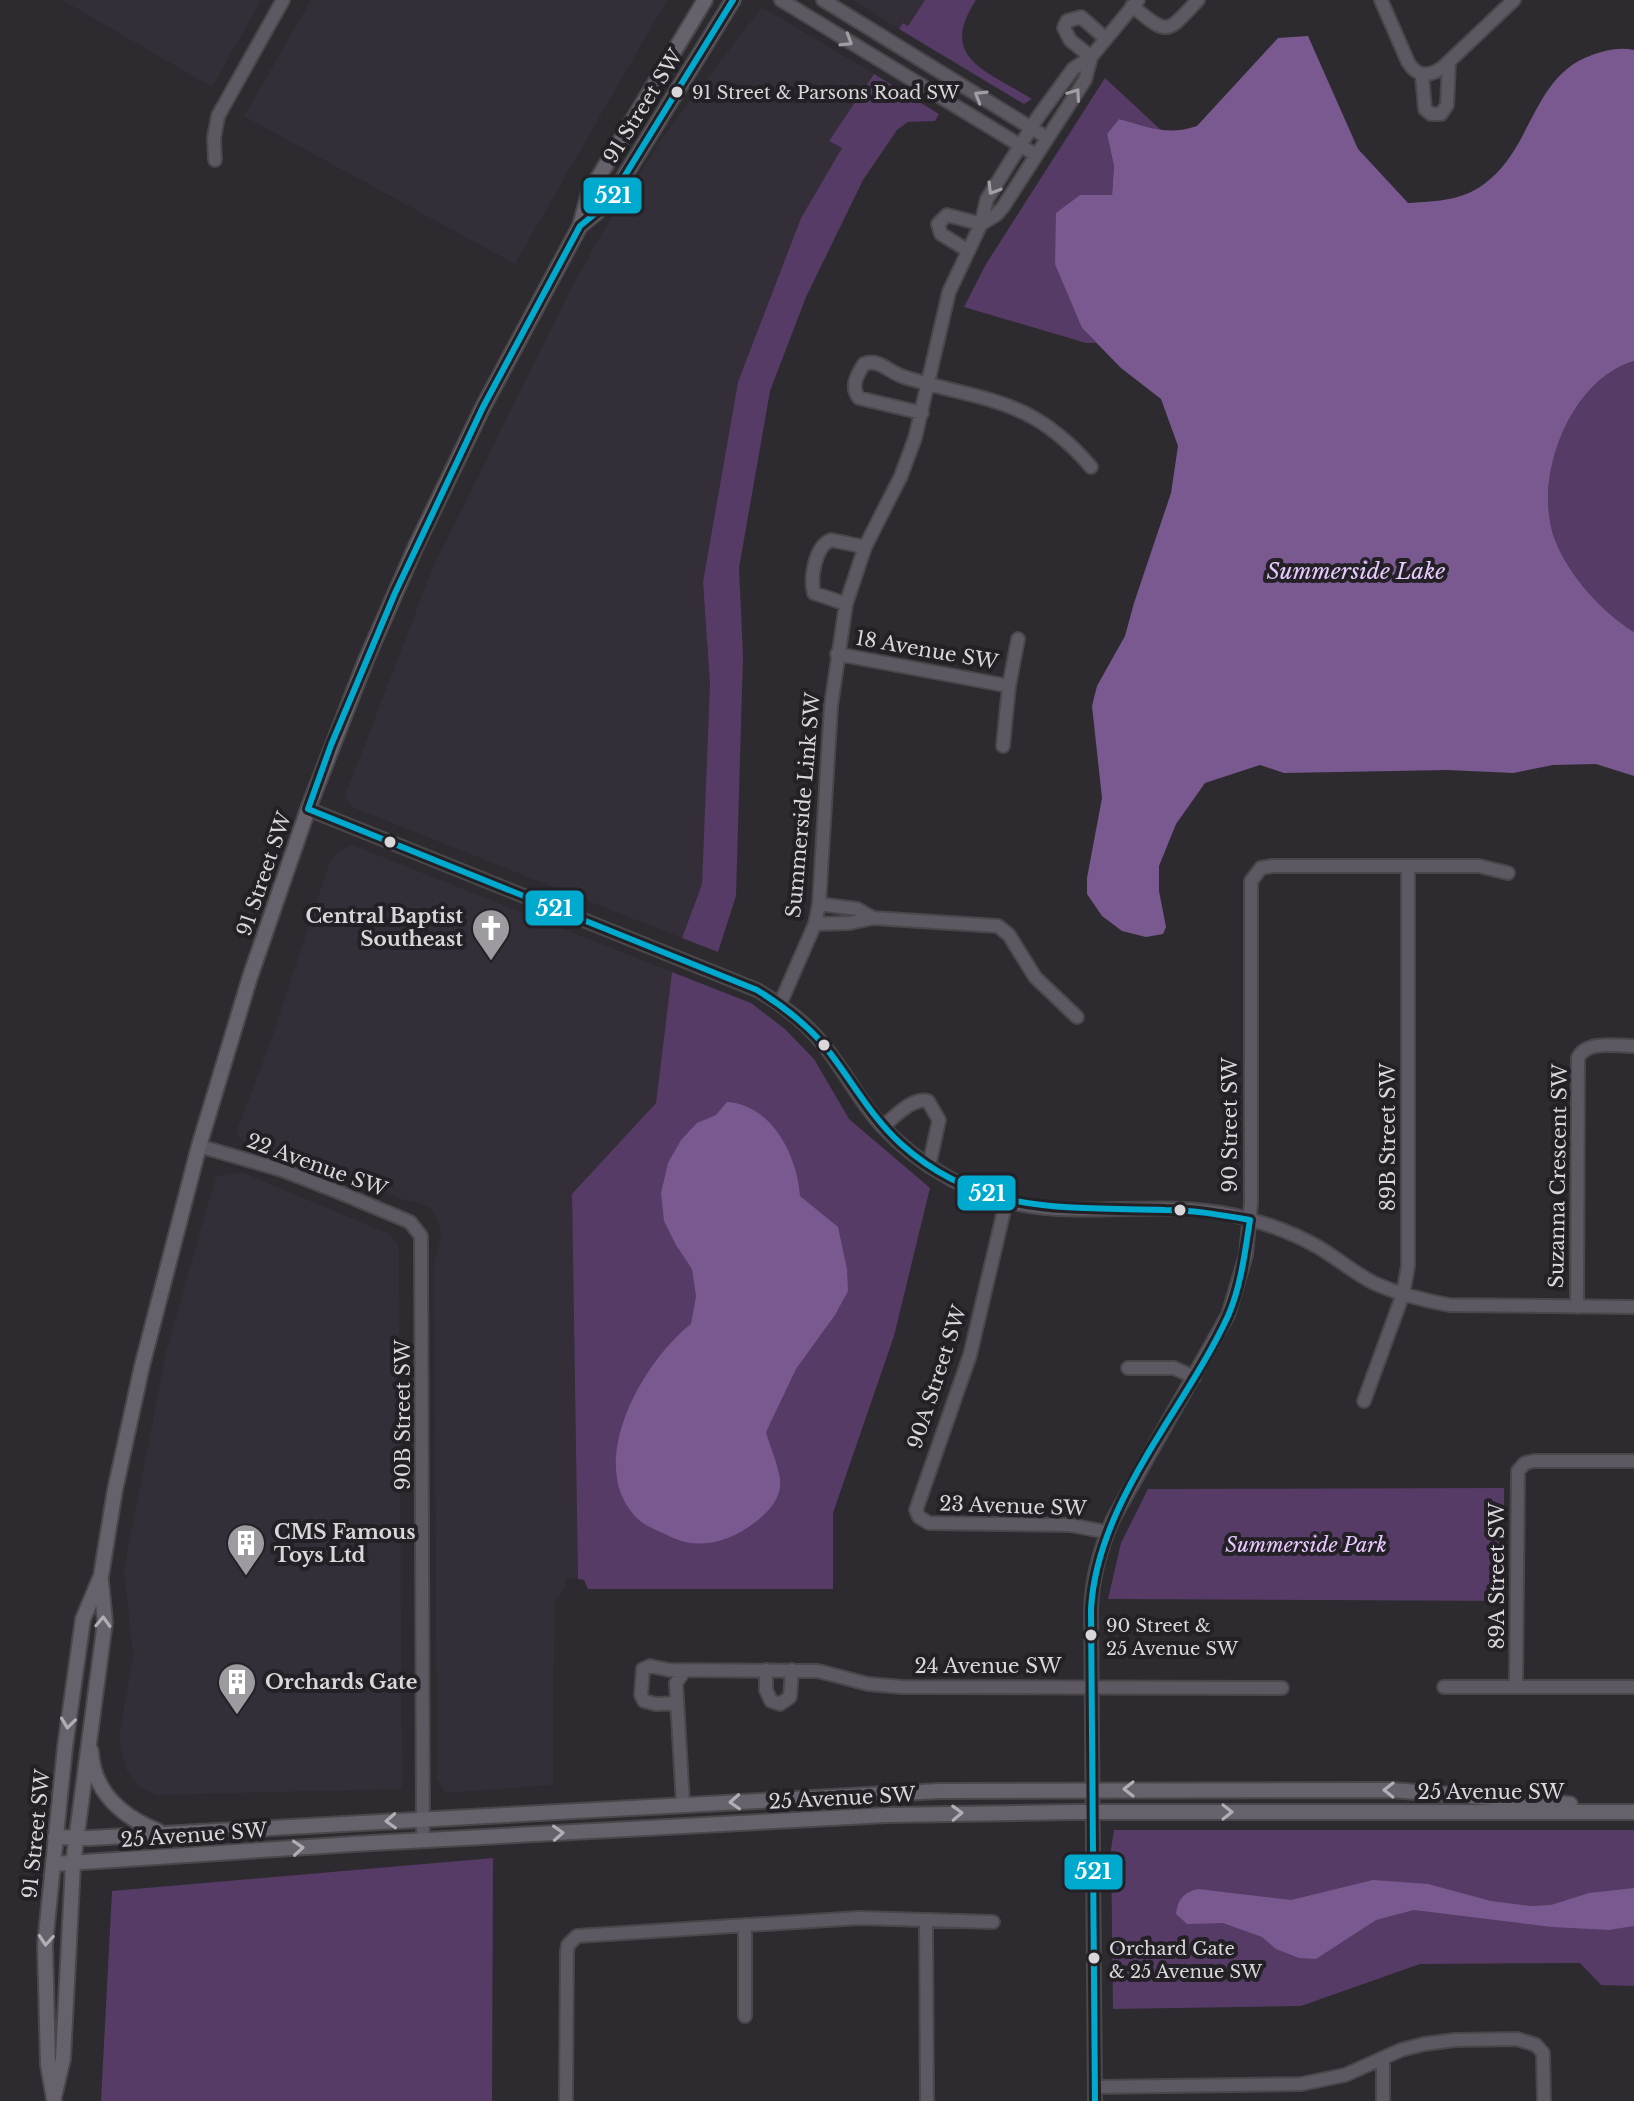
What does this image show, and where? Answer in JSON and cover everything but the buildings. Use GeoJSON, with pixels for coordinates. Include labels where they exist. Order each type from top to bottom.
{"type":"FeatureCollection","features":[{"type":"Feature","properties":{"kind":"main road","name":"91 Street SW"},"geometry":{"type":"LineString","coordinates":[[580,226],[608,203],[733,0]]}},
{"type":"Feature","properties":{"kind":"main road","name":"91 Street SW"},"geometry":{"type":"LineString","coordinates":[[54,2100],[48,2065],[45,1968],[55,1837],[83,1619],[101,1576],[115,1490],[142,1366],[199,1146],[245,991],[308,809],[356,684],[416,546],[483,407],[580,226],[589,193],[700,4]]}},
{"type":"Feature","properties":{"kind":"main road","name":"91 Street SW"},"geometry":{"type":"LineString","coordinates":[[54,2100],[63,2059],[73,1864],[105,1622],[101,1576]]}},
{"type":"Feature","properties":{"kind":"main road"},"geometry":{"type":"LineString","coordinates":[[90,1724],[91,1759],[100,1785],[113,1805],[139,1824],[162,1833]]}},
{"type":"Feature","properties":{"kind":"main road","name":"25 Avenue SW"},"geometry":{"type":"LineString","coordinates":[[55,1837],[939,1791],[1391,1790],[1634,1810]]}},
{"type":"Feature","properties":{"kind":"main road","name":"25 Avenue SW"},"geometry":{"type":"LineString","coordinates":[[53,1864],[887,1815],[1634,1810]]}},
{"type":"Feature","properties":{"kind":"street"},"geometry":{"type":"LineString","coordinates":[[215,160],[214,138],[218,116],[283,0]]}},
{"type":"Feature","properties":{"kind":"street"},"geometry":{"type":"LineString","coordinates":[[781,0],[1036,155]]}},
{"type":"Feature","properties":{"kind":"street"},"geometry":{"type":"LineString","coordinates":[[823,0],[1046,137]]}},
{"type":"Feature","properties":{"kind":"street"},"geometry":{"type":"LineString","coordinates":[[967,250],[941,234],[938,224],[947,215],[981,224],[996,215],[1085,80],[1091,57],[1135,3],[1158,27],[1167,28],[1198,0]]}},
{"type":"Feature","properties":{"kind":"street"},"geometry":{"type":"LineString","coordinates":[[1381,0],[1408,62],[1413,70],[1422,75],[1435,73],[1449,62],[1514,0]]}},
{"type":"Feature","properties":{"kind":"street"},"geometry":{"type":"LineString","coordinates":[[1091,57],[1067,36],[1064,28],[1067,21],[1081,17],[1106,39]]}},
{"type":"Feature","properties":{"kind":"street","name":"Summerside Link SW"},"geometry":{"type":"LineString","coordinates":[[780,1004],[815,924],[819,904],[837,654],[846,604],[865,547],[908,458],[922,413],[946,302],[981,224],[987,199],[1031,127],[1073,69],[1091,57]]}},
{"type":"Feature","properties":{"kind":"street"},"geometry":{"type":"LineString","coordinates":[[1422,75],[1425,109],[1431,114],[1441,114],[1447,105],[1449,62]]}},
{"type":"Feature","properties":{"kind":"street"},"geometry":{"type":"LineString","coordinates":[[922,413],[859,398],[854,388],[864,364],[872,362],[898,375],[984,397],[1028,414],[1065,438],[1091,467]]}},
{"type":"Feature","properties":{"kind":"street"},"geometry":{"type":"LineString","coordinates":[[846,604],[814,593],[812,583],[819,549],[831,540],[865,547]]}},
{"type":"Feature","properties":{"kind":"street"},"geometry":{"type":"LineString","coordinates":[[1003,746],[1018,639]]}},
{"type":"Feature","properties":{"kind":"street","name":"18 Avenue SW"},"geometry":{"type":"LineString","coordinates":[[837,654],[1009,686]]}},
{"type":"Feature","properties":{"kind":"street"},"geometry":{"type":"LineString","coordinates":[[308,809],[742,982],[795,1016],[822,1043],[883,1126],[929,1166],[959,1184],[1006,1202],[1069,1210],[1198,1211],[1250,1220],[1304,1239],[1371,1281],[1403,1294],[1463,1307],[1634,1307]]}},
{"type":"Feature","properties":{"kind":"street","name":"90 Street SW"},"geometry":{"type":"LineString","coordinates":[[1095,2101],[1093,1581],[1107,1532],[1233,1303],[1246,1255],[1250,1220],[1251,881],[1261,868],[1273,866],[1479,866],[1508,873]]}},
{"type":"Feature","properties":{"kind":"street","name":"89B Street SW"},"geometry":{"type":"LineString","coordinates":[[1364,1401],[1403,1294],[1408,1266],[1408,866]]}},
{"type":"Feature","properties":{"kind":"street"},"geometry":{"type":"LineString","coordinates":[[819,904],[857,909],[873,918]]}},
{"type":"Feature","properties":{"kind":"street"},"geometry":{"type":"LineString","coordinates":[[815,924],[850,923],[873,918],[998,926],[1009,935],[1035,977],[1077,1017]]}},
{"type":"Feature","properties":{"kind":"street","name":"Suzanna Crescent SW"},"geometry":{"type":"LineString","coordinates":[[1577,1307],[1578,1058],[1589,1047],[1634,1046]]}},
{"type":"Feature","properties":{"kind":"street"},"geometry":{"type":"LineString","coordinates":[[883,1126],[912,1103],[921,1099],[928,1101],[939,1120],[929,1166]]}},
{"type":"Feature","properties":{"kind":"street","name":"22 Avenue SW"},"geometry":{"type":"LineString","coordinates":[[199,1146],[282,1170],[402,1218],[418,1229]]}},
{"type":"Feature","properties":{"kind":"street","name":"90A Street SW"},"geometry":{"type":"LineString","coordinates":[[919,1517],[916,1510],[918,1497],[970,1355],[1006,1202]]}},
{"type":"Feature","properties":{"kind":"street","name":"90B Street SW"},"geometry":{"type":"LineString","coordinates":[[418,1229],[423,1255],[423,1841]]}},
{"type":"Feature","properties":{"kind":"street"},"geometry":{"type":"LineString","coordinates":[[1128,1368],[1174,1368],[1194,1377]]}},
{"type":"Feature","properties":{"kind":"street","name":"89A Street SW"},"geometry":{"type":"LineString","coordinates":[[1516,1687],[1517,1482],[1521,1466],[1534,1461],[1634,1461]]}},
{"type":"Feature","properties":{"kind":"street","name":"23 Avenue SW"},"geometry":{"type":"LineString","coordinates":[[919,1517],[929,1523],[1070,1525],[1107,1532]]}},
{"type":"Feature","properties":{"kind":"street","name":"24 Avenue SW"},"geometry":{"type":"LineString","coordinates":[[677,1703],[644,1701],[641,1695],[642,1672],[650,1666],[685,1670],[818,1671],[868,1684],[902,1687],[1282,1688]]}},
{"type":"Feature","properties":{"kind":"street"},"geometry":{"type":"LineString","coordinates":[[683,1804],[677,1680],[685,1670]]}},
{"type":"Feature","properties":{"kind":"street"},"geometry":{"type":"LineString","coordinates":[[766,1670],[767,1695],[771,1701],[780,1704],[790,1697],[792,1670]]}},
{"type":"Feature","properties":{"kind":"street"},"geometry":{"type":"LineString","coordinates":[[1444,1687],[1634,1687]]}},
{"type":"Feature","properties":{"kind":"street"},"geometry":{"type":"LineString","coordinates":[[566,2101],[567,1952],[573,1939],[591,1934],[859,1918],[993,1922]]}},
{"type":"Feature","properties":{"kind":"street"},"geometry":{"type":"LineString","coordinates":[[926,1921],[927,2101]]}},
{"type":"Feature","properties":{"kind":"street"},"geometry":{"type":"LineString","coordinates":[[745,1925],[745,2016]]}},
{"type":"Feature","properties":{"kind":"street"},"geometry":{"type":"LineString","coordinates":[[1095,2087],[1301,2084],[1345,2075],[1414,2046],[1440,2041],[1517,2039],[1536,2045],[1543,2053],[1544,2101]]}},
{"type":"Feature","properties":{"kind":"street"},"geometry":{"type":"LineString","coordinates":[[1383,2059],[1383,2101]]}},
{"type":"Feature","properties":{"kind":"shaded area"},"geometry":{"type":"Polygon","coordinates":[[[62,0],[261,0],[212,87],[62,0]]]}},
{"type":"Feature","properties":{"kind":"shaded area"},"geometry":{"type":"Polygon","coordinates":[[[311,0],[667,0],[515,264],[244,116],[311,0]]]}},
{"type":"Feature","properties":{"kind":"shaded area"},"geometry":{"type":"Polygon","coordinates":[[[853,0],[925,0],[908,26],[903,23],[899,29],[853,0]]]}},
{"type":"Feature","properties":{"kind":"shaded area"},"geometry":{"type":"Polygon","coordinates":[[[762,7],[874,74],[830,140],[842,148],[801,218],[738,382],[703,582],[710,684],[702,884],[682,938],[352,807],[345,796],[434,565],[570,291],[602,233],[662,138],[762,7]]]}},
{"type":"Feature","properties":{"kind":"shaded area"},"geometry":{"type":"Polygon","coordinates":[[[352,845],[672,972],[656,1103],[572,1195],[578,1579],[565,1579],[565,1589],[554,1600],[553,1785],[446,1793],[437,1780],[434,1260],[441,1237],[436,1216],[422,1204],[239,1138],[236,1133],[274,1032],[330,861],[342,849],[352,845]]]}},
{"type":"Feature","properties":{"kind":"shaded area"},"geometry":{"type":"Polygon","coordinates":[[[241,1172],[389,1234],[399,1246],[402,1789],[157,1795],[138,1786],[126,1769],[119,1739],[133,1656],[124,1569],[167,1349],[216,1176],[241,1172]]]}},
{"type":"Feature","properties":{"kind":"green space"},"geometry":{"type":"Polygon","coordinates":[[[925,0],[976,0],[965,20],[962,36],[965,50],[985,71],[1032,99],[1024,104],[899,29],[903,23],[908,26],[925,0]]]}},
{"type":"Feature","properties":{"kind":"green space"},"geometry":{"type":"Polygon","coordinates":[[[874,74],[939,114],[935,121],[908,122],[897,130],[863,180],[806,297],[770,391],[739,568],[743,656],[736,896],[718,952],[682,938],[702,884],[710,684],[703,582],[738,382],[801,218],[842,148],[829,141],[874,74]]]}},
{"type":"Feature","properties":{"kind":"green space"},"geometry":{"type":"Polygon","coordinates":[[[1105,78],[1162,131],[1119,119],[1107,134],[1114,166],[1112,195],[1080,195],[1082,328],[1096,343],[1086,343],[964,307],[986,264],[1105,78]]]}},
{"type":"Feature","properties":{"kind":"green space"},"geometry":{"type":"Polygon","coordinates":[[[1634,361],[1634,632],[1598,603],[1561,554],[1549,516],[1548,489],[1553,462],[1574,410],[1591,389],[1611,372],[1634,361]]]}},
{"type":"Feature","properties":{"kind":"green space"},"geometry":{"type":"Polygon","coordinates":[[[672,972],[751,1003],[785,1029],[814,1059],[849,1119],[930,1188],[894,1336],[833,1513],[833,1589],[588,1589],[584,1580],[578,1579],[572,1194],[656,1103],[672,972]]]}},
{"type":"Feature","properties":{"kind":"green space","name":"Summerside Park"},"geometry":{"type":"Polygon","coordinates":[[[1504,1488],[1504,1601],[1108,1599],[1121,1543],[1148,1489],[1504,1488]]]}},
{"type":"Feature","properties":{"kind":"green space"},"geometry":{"type":"Polygon","coordinates":[[[1114,1830],[1634,1830],[1634,1986],[1601,1985],[1580,1963],[1420,1964],[1301,2006],[1113,2009],[1111,1849],[1114,1830]]]}},
{"type":"Feature","properties":{"kind":"green space"},"geometry":{"type":"Polygon","coordinates":[[[493,1858],[492,2101],[101,2101],[112,1891],[493,1858]]]}},
{"type":"Feature","properties":{"kind":"water","name":"Summerside Lake"},"geometry":{"type":"Polygon","coordinates":[[[1308,36],[1358,149],[1408,203],[1451,199],[1480,187],[1504,165],[1558,78],[1592,55],[1613,50],[1634,50],[1634,361],[1611,372],[1591,389],[1574,410],[1553,462],[1548,489],[1549,516],[1561,554],[1598,603],[1634,632],[1634,776],[1596,764],[1553,765],[1513,773],[1447,770],[1284,773],[1260,765],[1205,783],[1176,824],[1159,866],[1159,891],[1166,927],[1163,934],[1146,937],[1122,931],[1102,916],[1087,894],[1087,878],[1102,798],[1092,706],[1097,686],[1125,636],[1171,493],[1178,446],[1161,399],[1121,368],[1082,328],[1055,264],[1056,213],[1080,195],[1112,195],[1114,166],[1107,134],[1119,119],[1167,130],[1197,126],[1278,38],[1308,36]]]}},
{"type":"Feature","properties":{"kind":"water"},"geometry":{"type":"Polygon","coordinates":[[[727,1102],[743,1105],[769,1122],[794,1164],[800,1196],[838,1227],[847,1269],[848,1291],[835,1315],[796,1369],[766,1432],[780,1479],[774,1502],[748,1528],[726,1539],[702,1544],[679,1540],[640,1521],[623,1499],[616,1473],[625,1416],[654,1363],[691,1324],[696,1296],[692,1269],[664,1221],[661,1193],[668,1163],[681,1140],[697,1123],[716,1115],[727,1102]]]}},
{"type":"Feature","properties":{"kind":"water"},"geometry":{"type":"Polygon","coordinates":[[[1373,1880],[1428,1884],[1491,1901],[1531,1906],[1551,1905],[1589,1893],[1634,1888],[1634,1926],[1609,1930],[1552,1927],[1414,1910],[1376,1920],[1316,1959],[1299,1958],[1276,1949],[1262,1937],[1223,1923],[1187,1924],[1176,1914],[1182,1897],[1198,1889],[1291,1900],[1373,1880]]]}},
{"type":"Feature","properties":{"kind":"transit line","name":"521"},"geometry":{"type":"LineString","coordinates":[[308,809],[331,745],[395,593],[483,407],[580,226],[608,203],[733,0]]}},
{"type":"Feature","properties":{"kind":"transit line","name":"521"},"geometry":{"type":"LineString","coordinates":[[308,809],[757,990],[792,1014],[816,1036],[879,1121],[901,1144],[931,1167],[962,1184],[1026,1203],[1094,1209],[1187,1211],[1250,1220]]}},
{"type":"Feature","properties":{"kind":"transit line","name":"521"},"geometry":{"type":"LineString","coordinates":[[1095,2101],[1091,1609],[1097,1570],[1125,1494],[1228,1316],[1239,1281],[1250,1220]]}},
{"type":"Feature","properties":{"kind":"place","name":"91 Street & Parsons Road SW"},"geometry":{"type":"Point","coordinates":[677,92]}},
{"type":"Feature","properties":{"kind":"place","name":"Central Baptist Southeast"},"geometry":{"type":"Point","coordinates":[491,962]}},
{"type":"Feature","properties":{"kind":"place","name":"CMS Famous Toys Ltd"},"geometry":{"type":"Point","coordinates":[246,1577]}},
{"type":"Feature","properties":{"kind":"place","name":"90 Street & 25 Avenue SW"},"geometry":{"type":"Point","coordinates":[1091,1635]}},
{"type":"Feature","properties":{"kind":"place","name":"Orchards Gate"},"geometry":{"type":"Point","coordinates":[237,1716]}},
{"type":"Feature","properties":{"kind":"place","name":"Orchard Gate & 25 Avenue SW"},"geometry":{"type":"Point","coordinates":[1094,1958]}}]}
